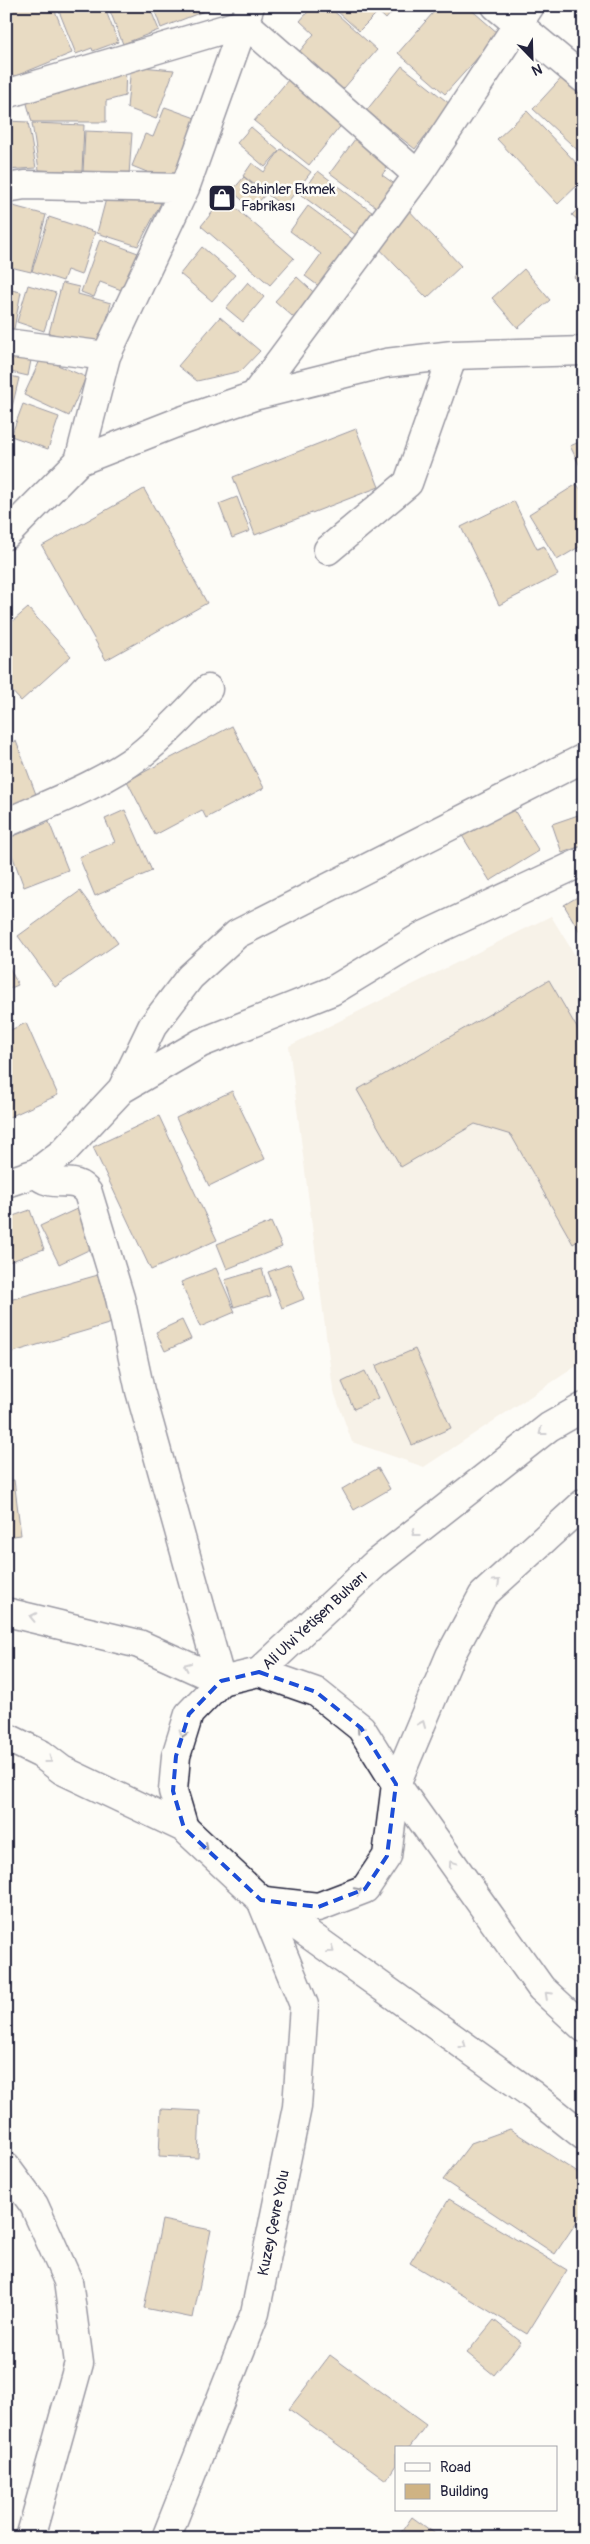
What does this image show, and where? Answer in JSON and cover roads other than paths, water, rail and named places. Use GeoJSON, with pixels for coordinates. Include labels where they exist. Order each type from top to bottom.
{"type":"FeatureCollection","features":[{"type":"Feature","properties":{"kind":"street"},"geometry":{"type":"LineString","coordinates":[[496,6],[524,15],[584,79]]}},
{"type":"Feature","properties":{"kind":"street"},"geometry":{"type":"LineString","coordinates":[[247,14],[418,175]]}},
{"type":"Feature","properties":{"kind":"street"},"geometry":{"type":"LineString","coordinates":[[6,94],[247,14]]}},
{"type":"Feature","properties":{"kind":"street"},"geometry":{"type":"LineString","coordinates":[[79,461],[106,356],[185,188],[247,14]]}},
{"type":"Feature","properties":{"kind":"street"},"geometry":{"type":"LineString","coordinates":[[254,396],[418,175],[524,15]]}},
{"type":"Feature","properties":{"kind":"street"},"geometry":{"type":"LineString","coordinates":[[6,188],[25,185],[185,188]]}},
{"type":"Feature","properties":{"kind":"street"},"geometry":{"type":"LineString","coordinates":[[6,343],[106,356]]}},
{"type":"Feature","properties":{"kind":"street"},"geometry":{"type":"LineString","coordinates":[[7,532],[79,461],[181,421],[254,396],[386,363],[453,356],[584,350]]}},
{"type":"Feature","properties":{"kind":"street"},"geometry":{"type":"LineString","coordinates":[[328,550],[408,483],[453,356]]}},
{"type":"Feature","properties":{"kind":"street"},"geometry":{"type":"LineString","coordinates":[[6,822],[94,783],[138,756],[168,730],[208,689]]}},
{"type":"Feature","properties":{"kind":"street"},"geometry":{"type":"LineString","coordinates":[[122,1089],[152,1027],[190,978],[237,934],[584,758]]}},
{"type":"Feature","properties":{"kind":"street"},"geometry":{"type":"LineString","coordinates":[[6,1183],[36,1173],[63,1152],[122,1089],[201,1043],[332,991],[421,938],[584,861]]}},
{"type":"Feature","properties":{"kind":"street"},"geometry":{"type":"LineString","coordinates":[[36,1173],[43,1180],[54,1183],[76,1182],[82,1185],[88,1194],[120,1298],[140,1391],[221,1681]]}},
{"type":"Feature","properties":{"kind":"street","name":"Ali Ulvi Yetişen Bulvarı"},"geometry":{"type":"LineString","coordinates":[[221,1681],[259,1672],[376,1563],[549,1427],[584,1407]]}},
{"type":"Feature","properties":{"kind":"street"},"geometry":{"type":"LineString","coordinates":[[261,1900],[318,1907],[364,1889],[387,1856],[396,1784],[450,1656],[483,1595],[584,1503]]}},
{"type":"Feature","properties":{"kind":"street"},"geometry":{"type":"LineString","coordinates":[[6,1612],[139,1644],[221,1681]]}},
{"type":"Feature","properties":{"kind":"street"},"geometry":{"type":"LineString","coordinates":[[259,1672],[316,1692],[361,1728],[396,1784],[541,1988],[584,2028]]}},
{"type":"Feature","properties":{"kind":"street"},"geometry":{"type":"LineString","coordinates":[[184,1828],[173,1791],[176,1756],[188,1714],[221,1681]]}},
{"type":"Feature","properties":{"kind":"street"},"geometry":{"type":"LineString","coordinates":[[6,1737],[41,1754],[62,1770],[184,1828],[261,1900],[530,2093],[584,2136]]}},
{"type":"Feature","properties":{"kind":"street","name":"Kuzey Çevre Yolu"},"geometry":{"type":"LineString","coordinates":[[171,2536],[255,2313],[297,2107],[304,2005],[261,1900]]}},
{"type":"Feature","properties":{"kind":"street"},"geometry":{"type":"LineString","coordinates":[[6,2167],[34,2205],[68,2281],[80,2362],[30,2538]]}},
{"type":"Feature","properties":{"kind":"place","name":"Sahinler Ekmek Fabrikası"},"geometry":{"type":"Point","coordinates":[222,198]}}]}
